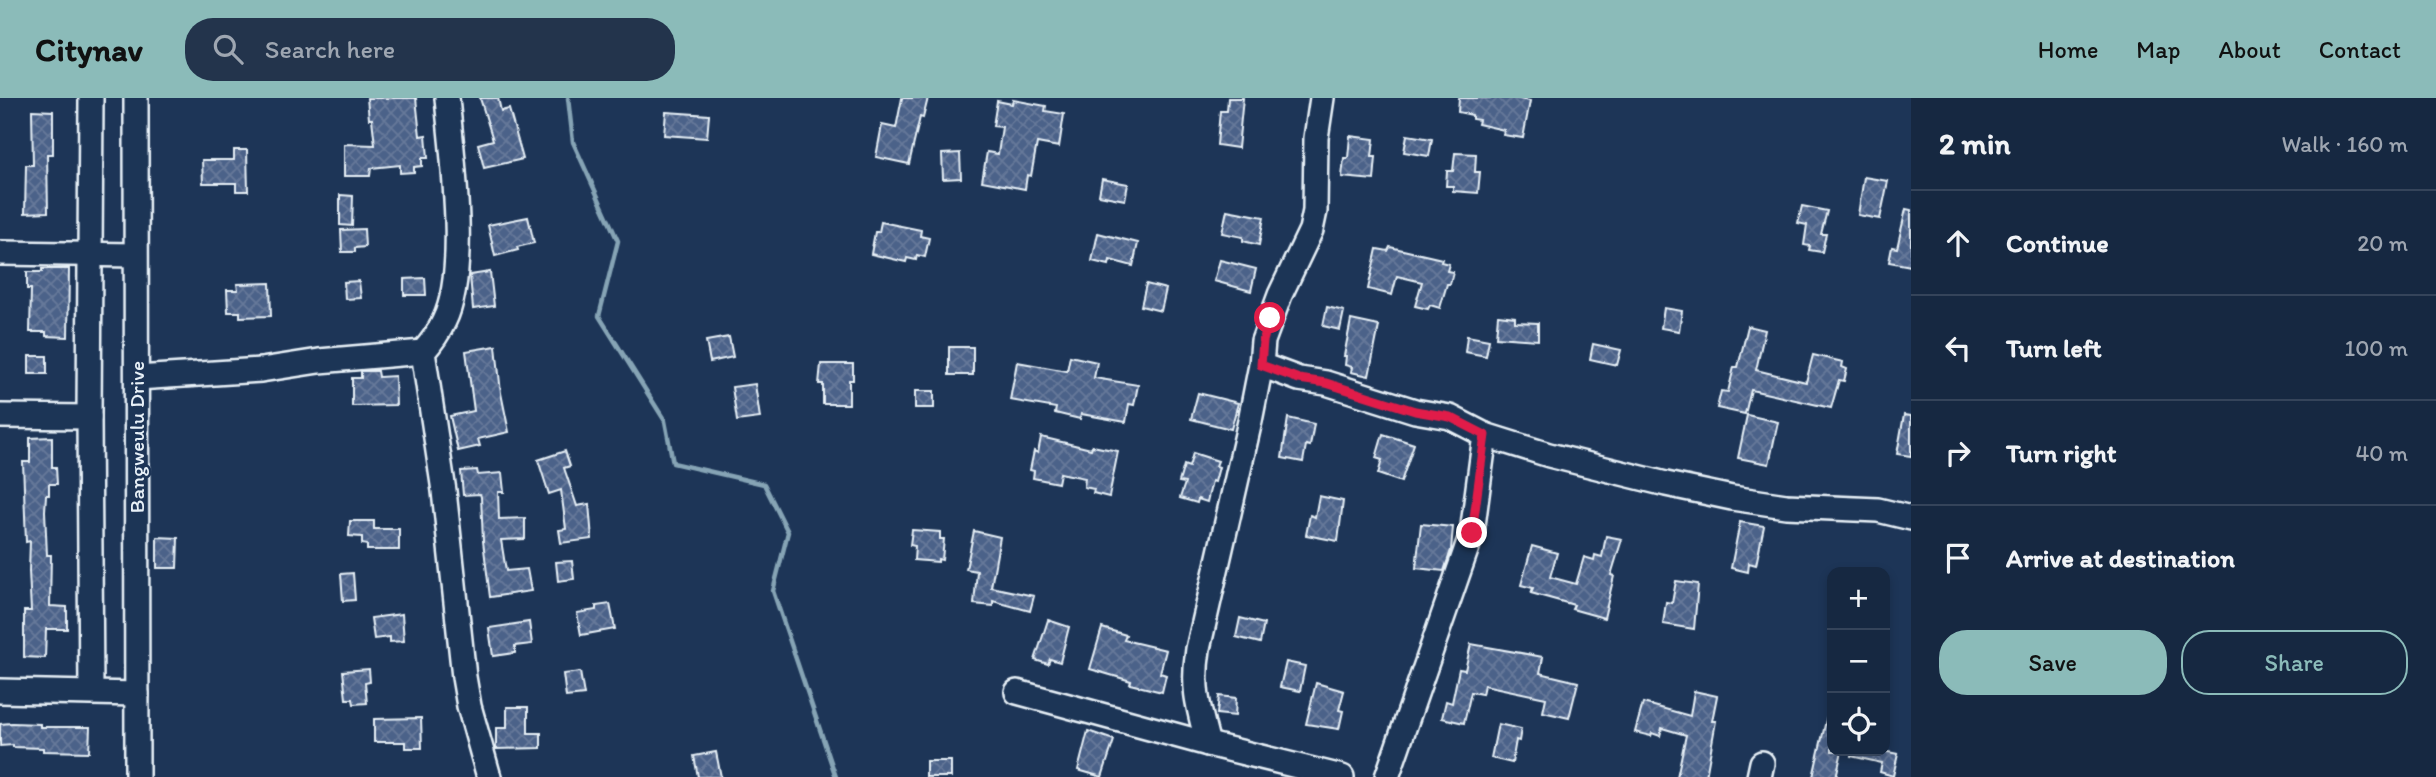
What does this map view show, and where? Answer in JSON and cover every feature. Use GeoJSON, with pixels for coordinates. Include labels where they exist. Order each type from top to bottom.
{"type":"FeatureCollection","features":[{"type":"Feature","properties":{"kind":"street"},"geometry":{"type":"LineString","coordinates":[[91,98],[91,692]]}},
{"type":"Feature","properties":{"kind":"street","name":"Bangweulu Drive"},"geometry":{"type":"LineString","coordinates":[[135,98],[137,777]]}},
{"type":"Feature","properties":{"kind":"street"},"geometry":{"type":"LineString","coordinates":[[447,98],[455,197],[456,276],[445,321],[424,352],[444,491],[464,677],[469,706],[489,777]]}},
{"type":"Feature","properties":{"kind":"street"},"geometry":{"type":"LineString","coordinates":[[1208,744],[1196,699],[1194,676],[1198,649],[1261,365],[1263,341],[1270,318],[1311,230],[1315,211],[1316,138],[1322,98]]}},
{"type":"Feature","properties":{"kind":"street"},"geometry":{"type":"LineString","coordinates":[[0,253],[135,255]]}},
{"type":"Feature","properties":{"kind":"street"},"geometry":{"type":"LineString","coordinates":[[137,378],[261,370],[319,361],[424,352]]}},
{"type":"Feature","properties":{"kind":"street"},"geometry":{"type":"LineString","coordinates":[[1261,365],[1299,379],[1326,383],[1415,411],[1450,417],[1485,435],[1559,458],[1732,498],[1786,506],[1878,510],[1911,518]]}},
{"type":"Feature","properties":{"kind":"street"},"geometry":{"type":"LineString","coordinates":[[0,416],[89,417]]}},
{"type":"Feature","properties":{"kind":"street"},"geometry":{"type":"LineString","coordinates":[[1387,777],[1472,533],[1485,435]]}},
{"type":"Feature","properties":{"kind":"street"},"geometry":{"type":"LineString","coordinates":[[0,691],[137,694]]}},
{"type":"Feature","properties":{"kind":"street"},"geometry":{"type":"LineString","coordinates":[[1017,692],[1342,777]]}},
{"type":"Feature","properties":{"kind":"building"},"geometry":{"type":"Polygon","coordinates":[[[367,98],[416,98],[420,136],[426,135],[428,158],[422,158],[422,166],[414,167],[414,172],[400,173],[400,165],[371,168],[370,176],[344,176],[344,144],[375,145],[367,98]]]}},
{"type":"Feature","properties":{"kind":"building"},"geometry":{"type":"Polygon","coordinates":[[[480,98],[498,98],[501,111],[509,109],[523,159],[484,168],[478,144],[493,140],[480,98]]]}},
{"type":"Feature","properties":{"kind":"building"},"geometry":{"type":"Polygon","coordinates":[[[902,98],[928,98],[923,118],[920,117],[909,164],[876,157],[882,125],[896,128],[902,98]]]}},
{"type":"Feature","properties":{"kind":"building"},"geometry":{"type":"Polygon","coordinates":[[[1228,98],[1243,98],[1238,148],[1217,145],[1220,111],[1227,111],[1228,98]]]}},
{"type":"Feature","properties":{"kind":"building"},"geometry":{"type":"Polygon","coordinates":[[[1459,98],[1514,98],[1530,101],[1523,138],[1503,135],[1504,130],[1478,124],[1479,120],[1472,119],[1472,115],[1458,112],[1459,98]]]}},
{"type":"Feature","properties":{"kind":"building"},"geometry":{"type":"Polygon","coordinates":[[[1013,100],[1046,106],[1045,111],[1064,114],[1059,147],[1037,143],[1031,176],[1027,175],[1025,189],[982,181],[987,152],[998,154],[1002,127],[993,126],[997,101],[1012,104],[1013,100]]]}},
{"type":"Feature","properties":{"kind":"building"},"geometry":{"type":"Polygon","coordinates":[[[32,110],[53,111],[53,154],[47,154],[48,212],[25,213],[26,165],[33,165],[32,110]]]}},
{"type":"Feature","properties":{"kind":"building"},"geometry":{"type":"Polygon","coordinates":[[[666,112],[709,115],[707,138],[664,135],[666,112]]]}},
{"type":"Feature","properties":{"kind":"building"},"geometry":{"type":"Polygon","coordinates":[[[1407,135],[1432,139],[1429,156],[1404,152],[1407,135]]]}},
{"type":"Feature","properties":{"kind":"building"},"geometry":{"type":"Polygon","coordinates":[[[1350,136],[1374,139],[1374,180],[1342,177],[1344,158],[1348,158],[1350,136]]]}},
{"type":"Feature","properties":{"kind":"building"},"geometry":{"type":"Polygon","coordinates":[[[234,150],[247,150],[248,191],[236,191],[236,183],[203,183],[202,160],[234,160],[234,150]]]}},
{"type":"Feature","properties":{"kind":"building"},"geometry":{"type":"Polygon","coordinates":[[[960,153],[961,178],[943,179],[942,154],[960,153]]]}},
{"type":"Feature","properties":{"kind":"building"},"geometry":{"type":"Polygon","coordinates":[[[1455,153],[1476,154],[1475,172],[1480,172],[1478,193],[1453,191],[1453,186],[1446,186],[1447,171],[1453,171],[1455,153]]]}},
{"type":"Feature","properties":{"kind":"building"},"geometry":{"type":"Polygon","coordinates":[[[1864,177],[1888,181],[1880,219],[1858,215],[1864,177]]]}},
{"type":"Feature","properties":{"kind":"building"},"geometry":{"type":"Polygon","coordinates":[[[1102,179],[1128,184],[1125,200],[1099,195],[1102,179]]]}},
{"type":"Feature","properties":{"kind":"building"},"geometry":{"type":"Polygon","coordinates":[[[340,195],[353,196],[352,226],[340,225],[340,195]]]}},
{"type":"Feature","properties":{"kind":"building"},"geometry":{"type":"Polygon","coordinates":[[[1802,206],[1827,211],[1821,234],[1826,234],[1822,252],[1809,250],[1810,246],[1804,245],[1807,225],[1798,223],[1802,206]]]}},
{"type":"Feature","properties":{"kind":"building"},"geometry":{"type":"Polygon","coordinates":[[[1906,209],[1911,210],[1911,266],[1889,262],[1892,247],[1897,248],[1906,209]]]}},
{"type":"Feature","properties":{"kind":"building"},"geometry":{"type":"Polygon","coordinates":[[[1227,210],[1264,217],[1259,245],[1243,241],[1243,237],[1222,233],[1227,210]]]}},
{"type":"Feature","properties":{"kind":"building"},"geometry":{"type":"Polygon","coordinates":[[[528,217],[534,243],[495,256],[488,225],[528,217]]]}},
{"type":"Feature","properties":{"kind":"building"},"geometry":{"type":"Polygon","coordinates":[[[881,222],[921,230],[920,236],[929,238],[925,257],[917,255],[916,260],[907,258],[906,262],[871,254],[875,232],[879,232],[881,222]]]}},
{"type":"Feature","properties":{"kind":"building"},"geometry":{"type":"Polygon","coordinates":[[[364,229],[365,247],[355,248],[355,252],[342,252],[341,230],[364,229]]]}},
{"type":"Feature","properties":{"kind":"building"},"geometry":{"type":"Polygon","coordinates":[[[1098,233],[1138,243],[1133,266],[1110,260],[1109,265],[1092,261],[1098,233]]]}},
{"type":"Feature","properties":{"kind":"building"},"geometry":{"type":"Polygon","coordinates":[[[1390,247],[1442,259],[1441,262],[1449,264],[1447,271],[1453,272],[1440,308],[1430,305],[1428,309],[1415,306],[1422,282],[1397,276],[1392,295],[1368,289],[1377,249],[1388,251],[1390,247]]]}},
{"type":"Feature","properties":{"kind":"building"},"geometry":{"type":"Polygon","coordinates":[[[1220,260],[1256,269],[1251,291],[1214,281],[1220,260]]]}},
{"type":"Feature","properties":{"kind":"building"},"geometry":{"type":"Polygon","coordinates":[[[42,269],[69,269],[68,337],[30,332],[31,289],[27,289],[27,272],[42,272],[42,269]]]}},
{"type":"Feature","properties":{"kind":"building"},"geometry":{"type":"Polygon","coordinates":[[[490,272],[494,306],[473,309],[470,275],[490,272]]]}},
{"type":"Feature","properties":{"kind":"building"},"geometry":{"type":"Polygon","coordinates":[[[425,278],[426,295],[404,295],[404,279],[425,278]]]}},
{"type":"Feature","properties":{"kind":"building"},"geometry":{"type":"Polygon","coordinates":[[[359,281],[361,298],[345,299],[344,282],[359,281]]]}},
{"type":"Feature","properties":{"kind":"building"},"geometry":{"type":"Polygon","coordinates":[[[270,283],[271,316],[240,317],[240,312],[228,312],[227,290],[238,290],[237,284],[270,283]]]}},
{"type":"Feature","properties":{"kind":"building"},"geometry":{"type":"Polygon","coordinates":[[[1146,284],[1166,289],[1161,311],[1141,306],[1146,284]]]}},
{"type":"Feature","properties":{"kind":"building"},"geometry":{"type":"Polygon","coordinates":[[[1327,307],[1344,311],[1340,330],[1323,326],[1327,307]]]}},
{"type":"Feature","properties":{"kind":"building"},"geometry":{"type":"Polygon","coordinates":[[[1664,308],[1682,311],[1679,331],[1661,328],[1664,308]]]}},
{"type":"Feature","properties":{"kind":"building"},"geometry":{"type":"Polygon","coordinates":[[[1498,315],[1515,317],[1515,322],[1538,323],[1538,340],[1496,337],[1498,315]]]}},
{"type":"Feature","properties":{"kind":"building"},"geometry":{"type":"Polygon","coordinates":[[[1351,320],[1379,326],[1369,376],[1351,372],[1352,367],[1345,365],[1344,356],[1351,320]]]}},
{"type":"Feature","properties":{"kind":"building"},"geometry":{"type":"Polygon","coordinates":[[[1748,326],[1765,330],[1756,370],[1806,382],[1813,355],[1843,362],[1842,367],[1847,369],[1844,381],[1839,380],[1831,408],[1751,390],[1745,414],[1717,408],[1721,391],[1728,392],[1734,367],[1738,367],[1748,326]]]}},
{"type":"Feature","properties":{"kind":"building"},"geometry":{"type":"Polygon","coordinates":[[[1467,336],[1489,340],[1486,356],[1465,352],[1467,336]]]}},
{"type":"Feature","properties":{"kind":"building"},"geometry":{"type":"Polygon","coordinates":[[[729,337],[733,357],[710,362],[706,341],[729,337]]]}},
{"type":"Feature","properties":{"kind":"building"},"geometry":{"type":"Polygon","coordinates":[[[1593,344],[1621,350],[1617,365],[1590,359],[1593,344]]]}},
{"type":"Feature","properties":{"kind":"building"},"geometry":{"type":"Polygon","coordinates":[[[496,346],[509,432],[478,439],[480,446],[458,451],[450,416],[474,411],[466,351],[496,346]]]}},
{"type":"Feature","properties":{"kind":"building"},"geometry":{"type":"Polygon","coordinates":[[[949,347],[973,347],[973,375],[949,375],[949,347]]]}},
{"type":"Feature","properties":{"kind":"building"},"geometry":{"type":"Polygon","coordinates":[[[29,356],[47,356],[47,374],[29,374],[29,356]]]}},
{"type":"Feature","properties":{"kind":"building"},"geometry":{"type":"Polygon","coordinates":[[[1070,356],[1097,362],[1094,378],[1138,385],[1134,405],[1129,404],[1126,422],[1081,414],[1080,419],[1055,413],[1056,408],[1010,400],[1017,362],[1067,371],[1070,356]]]}},
{"type":"Feature","properties":{"kind":"building"},"geometry":{"type":"Polygon","coordinates":[[[821,364],[853,364],[853,380],[849,380],[849,404],[823,404],[823,384],[819,384],[821,364]]]}},
{"type":"Feature","properties":{"kind":"building"},"geometry":{"type":"Polygon","coordinates":[[[361,371],[378,371],[379,377],[395,376],[396,405],[352,406],[352,378],[361,378],[361,371]]]}},
{"type":"Feature","properties":{"kind":"building"},"geometry":{"type":"Polygon","coordinates":[[[755,384],[760,418],[737,421],[732,387],[755,384]]]}},
{"type":"Feature","properties":{"kind":"building"},"geometry":{"type":"Polygon","coordinates":[[[915,391],[934,391],[934,408],[915,408],[915,391]]]}},
{"type":"Feature","properties":{"kind":"building"},"geometry":{"type":"Polygon","coordinates":[[[1198,393],[1238,403],[1231,429],[1191,419],[1198,393]]]}},
{"type":"Feature","properties":{"kind":"building"},"geometry":{"type":"Polygon","coordinates":[[[1747,415],[1778,422],[1769,464],[1738,458],[1747,415]]]}},
{"type":"Feature","properties":{"kind":"building"},"geometry":{"type":"Polygon","coordinates":[[[1904,415],[1911,416],[1911,456],[1897,454],[1904,415]]]}},
{"type":"Feature","properties":{"kind":"building"},"geometry":{"type":"Polygon","coordinates":[[[1288,418],[1314,424],[1310,446],[1306,445],[1303,462],[1282,458],[1288,418]]]}},
{"type":"Feature","properties":{"kind":"building"},"geometry":{"type":"Polygon","coordinates":[[[1383,434],[1414,444],[1401,482],[1378,474],[1382,460],[1376,458],[1383,434]]]}},
{"type":"Feature","properties":{"kind":"building"},"geometry":{"type":"Polygon","coordinates":[[[52,437],[52,467],[56,467],[57,484],[49,484],[45,511],[47,555],[51,555],[50,606],[67,607],[67,629],[46,629],[45,658],[24,657],[24,611],[31,611],[30,541],[26,542],[23,462],[30,462],[30,438],[52,437]]]}},
{"type":"Feature","properties":{"kind":"building"},"geometry":{"type":"Polygon","coordinates":[[[1041,437],[1091,449],[1092,446],[1118,451],[1109,497],[1093,493],[1094,489],[1084,487],[1085,478],[1060,473],[1058,483],[1033,478],[1034,471],[1030,470],[1034,451],[1038,453],[1041,437]]]}},
{"type":"Feature","properties":{"kind":"building"},"geometry":{"type":"Polygon","coordinates":[[[565,451],[570,466],[564,468],[577,506],[589,504],[592,539],[561,543],[559,530],[566,529],[561,490],[549,494],[538,460],[565,451]]]}},
{"type":"Feature","properties":{"kind":"building"},"geometry":{"type":"Polygon","coordinates":[[[1193,453],[1218,461],[1215,482],[1212,481],[1207,502],[1198,499],[1197,503],[1180,498],[1185,483],[1179,482],[1184,465],[1189,467],[1193,453]]]}},
{"type":"Feature","properties":{"kind":"building"},"geometry":{"type":"Polygon","coordinates":[[[477,470],[478,475],[502,473],[504,492],[498,492],[499,519],[525,518],[525,539],[501,540],[506,571],[527,569],[531,591],[490,597],[481,497],[480,494],[463,495],[461,471],[477,470]]]}},
{"type":"Feature","properties":{"kind":"building"},"geometry":{"type":"Polygon","coordinates":[[[1319,496],[1343,501],[1338,541],[1306,535],[1310,515],[1315,517],[1319,496]]]}},
{"type":"Feature","properties":{"kind":"building"},"geometry":{"type":"Polygon","coordinates":[[[350,521],[374,521],[374,529],[399,529],[399,550],[367,550],[367,545],[362,544],[362,537],[349,536],[350,521]]]}},
{"type":"Feature","properties":{"kind":"building"},"geometry":{"type":"Polygon","coordinates":[[[1740,522],[1764,526],[1756,565],[1749,563],[1748,572],[1731,568],[1740,522]]]}},
{"type":"Feature","properties":{"kind":"building"},"geometry":{"type":"Polygon","coordinates":[[[1421,524],[1453,527],[1451,550],[1444,571],[1416,568],[1421,524]]]}},
{"type":"Feature","properties":{"kind":"building"},"geometry":{"type":"Polygon","coordinates":[[[912,530],[940,532],[940,539],[944,539],[942,560],[914,560],[915,546],[910,545],[912,530]]]}},
{"type":"Feature","properties":{"kind":"building"},"geometry":{"type":"Polygon","coordinates":[[[974,531],[1000,537],[991,587],[1034,596],[1030,611],[993,601],[993,606],[974,604],[977,571],[966,569],[974,531]]]}},
{"type":"Feature","properties":{"kind":"building"},"geometry":{"type":"Polygon","coordinates":[[[1606,536],[1622,539],[1611,575],[1614,576],[1604,618],[1572,609],[1574,605],[1531,593],[1533,588],[1521,585],[1532,546],[1557,553],[1550,577],[1576,584],[1584,557],[1594,560],[1595,555],[1602,557],[1606,536]]]}},
{"type":"Feature","properties":{"kind":"building"},"geometry":{"type":"Polygon","coordinates":[[[157,537],[178,538],[177,568],[157,568],[157,537]]]}},
{"type":"Feature","properties":{"kind":"building"},"geometry":{"type":"Polygon","coordinates":[[[572,561],[574,579],[558,581],[556,562],[572,561]]]}},
{"type":"Feature","properties":{"kind":"building"},"geometry":{"type":"Polygon","coordinates":[[[353,573],[355,600],[343,601],[341,574],[353,573]]]}},
{"type":"Feature","properties":{"kind":"building"},"geometry":{"type":"Polygon","coordinates":[[[1676,581],[1698,584],[1694,629],[1663,624],[1666,602],[1672,603],[1676,581]]]}},
{"type":"Feature","properties":{"kind":"building"},"geometry":{"type":"Polygon","coordinates":[[[610,604],[615,629],[581,635],[577,613],[596,610],[596,606],[610,604]]]}},
{"type":"Feature","properties":{"kind":"building"},"geometry":{"type":"Polygon","coordinates":[[[402,614],[404,641],[390,642],[390,637],[374,639],[371,618],[402,614]]]}},
{"type":"Feature","properties":{"kind":"building"},"geometry":{"type":"Polygon","coordinates":[[[1240,618],[1264,624],[1260,643],[1236,637],[1240,618]]]}},
{"type":"Feature","properties":{"kind":"building"},"geometry":{"type":"Polygon","coordinates":[[[1048,620],[1069,627],[1060,662],[1050,659],[1048,664],[1035,660],[1048,620]]]}},
{"type":"Feature","properties":{"kind":"building"},"geometry":{"type":"Polygon","coordinates":[[[529,622],[532,644],[515,646],[515,653],[493,656],[489,628],[529,622]]]}},
{"type":"Feature","properties":{"kind":"building"},"geometry":{"type":"Polygon","coordinates":[[[1102,628],[1126,635],[1124,640],[1166,650],[1160,673],[1166,675],[1162,692],[1130,684],[1131,681],[1090,669],[1102,628]]]}},
{"type":"Feature","properties":{"kind":"building"},"geometry":{"type":"Polygon","coordinates":[[[1471,644],[1543,657],[1540,673],[1578,682],[1569,718],[1543,712],[1546,698],[1484,685],[1482,694],[1471,692],[1464,723],[1442,718],[1446,701],[1452,703],[1459,669],[1465,670],[1471,644]]]}},
{"type":"Feature","properties":{"kind":"building"},"geometry":{"type":"Polygon","coordinates":[[[1286,662],[1305,666],[1300,691],[1280,687],[1286,662]]]}},
{"type":"Feature","properties":{"kind":"building"},"geometry":{"type":"Polygon","coordinates":[[[369,669],[370,682],[365,683],[367,703],[354,704],[353,699],[346,699],[343,671],[369,669]]]}},
{"type":"Feature","properties":{"kind":"building"},"geometry":{"type":"Polygon","coordinates":[[[580,672],[584,695],[566,697],[563,674],[580,672]]]}},
{"type":"Feature","properties":{"kind":"building"},"geometry":{"type":"Polygon","coordinates":[[[1316,683],[1344,691],[1339,710],[1343,711],[1339,729],[1306,724],[1316,683]]]}},
{"type":"Feature","properties":{"kind":"building"},"geometry":{"type":"Polygon","coordinates":[[[1694,691],[1717,696],[1712,721],[1716,721],[1706,777],[1677,777],[1686,735],[1662,728],[1660,736],[1635,732],[1643,703],[1690,716],[1694,691]]]}},
{"type":"Feature","properties":{"kind":"building"},"geometry":{"type":"Polygon","coordinates":[[[1219,696],[1236,698],[1235,716],[1217,714],[1219,696]]]}},
{"type":"Feature","properties":{"kind":"building"},"geometry":{"type":"Polygon","coordinates":[[[507,707],[528,707],[528,733],[541,733],[541,748],[496,749],[496,728],[507,728],[507,707]]]}},
{"type":"Feature","properties":{"kind":"building"},"geometry":{"type":"Polygon","coordinates":[[[1827,716],[1827,756],[1841,756],[1836,777],[1813,777],[1827,716]]]}},
{"type":"Feature","properties":{"kind":"building"},"geometry":{"type":"Polygon","coordinates":[[[421,718],[422,748],[405,748],[405,742],[374,742],[374,719],[421,718]]]}},
{"type":"Feature","properties":{"kind":"building"},"geometry":{"type":"Polygon","coordinates":[[[0,724],[40,724],[40,727],[90,727],[89,752],[0,746],[0,724]]]}},
{"type":"Feature","properties":{"kind":"building"},"geometry":{"type":"Polygon","coordinates":[[[1498,724],[1521,729],[1512,763],[1491,758],[1498,724]]]}},
{"type":"Feature","properties":{"kind":"building"},"geometry":{"type":"Polygon","coordinates":[[[1088,731],[1114,740],[1102,777],[1078,770],[1088,731]]]}},
{"type":"Feature","properties":{"kind":"building"},"geometry":{"type":"Polygon","coordinates":[[[716,752],[721,777],[698,777],[694,756],[716,752]]]}},
{"type":"Feature","properties":{"kind":"building"},"geometry":{"type":"Polygon","coordinates":[[[1898,754],[1893,776],[1880,772],[1882,763],[1851,756],[1898,754]]]}},
{"type":"Feature","properties":{"kind":"building"},"geometry":{"type":"Polygon","coordinates":[[[926,761],[951,761],[951,777],[926,777],[926,761]]]}},
{"type":"Feature","properties":{"kind":"waterway"},"geometry":{"type":"LineString","coordinates":[[568,98],[573,142],[618,241],[599,316],[665,421],[673,463],[764,484],[788,532],[773,591],[836,777]]}},
{"type":"Feature","properties":{"kind":"route"},"geometry":{"type":"LineString","coordinates":[[1270,318],[1263,341],[1261,365],[1299,379],[1326,383],[1415,411],[1450,417],[1485,435],[1472,533]]}}]}
